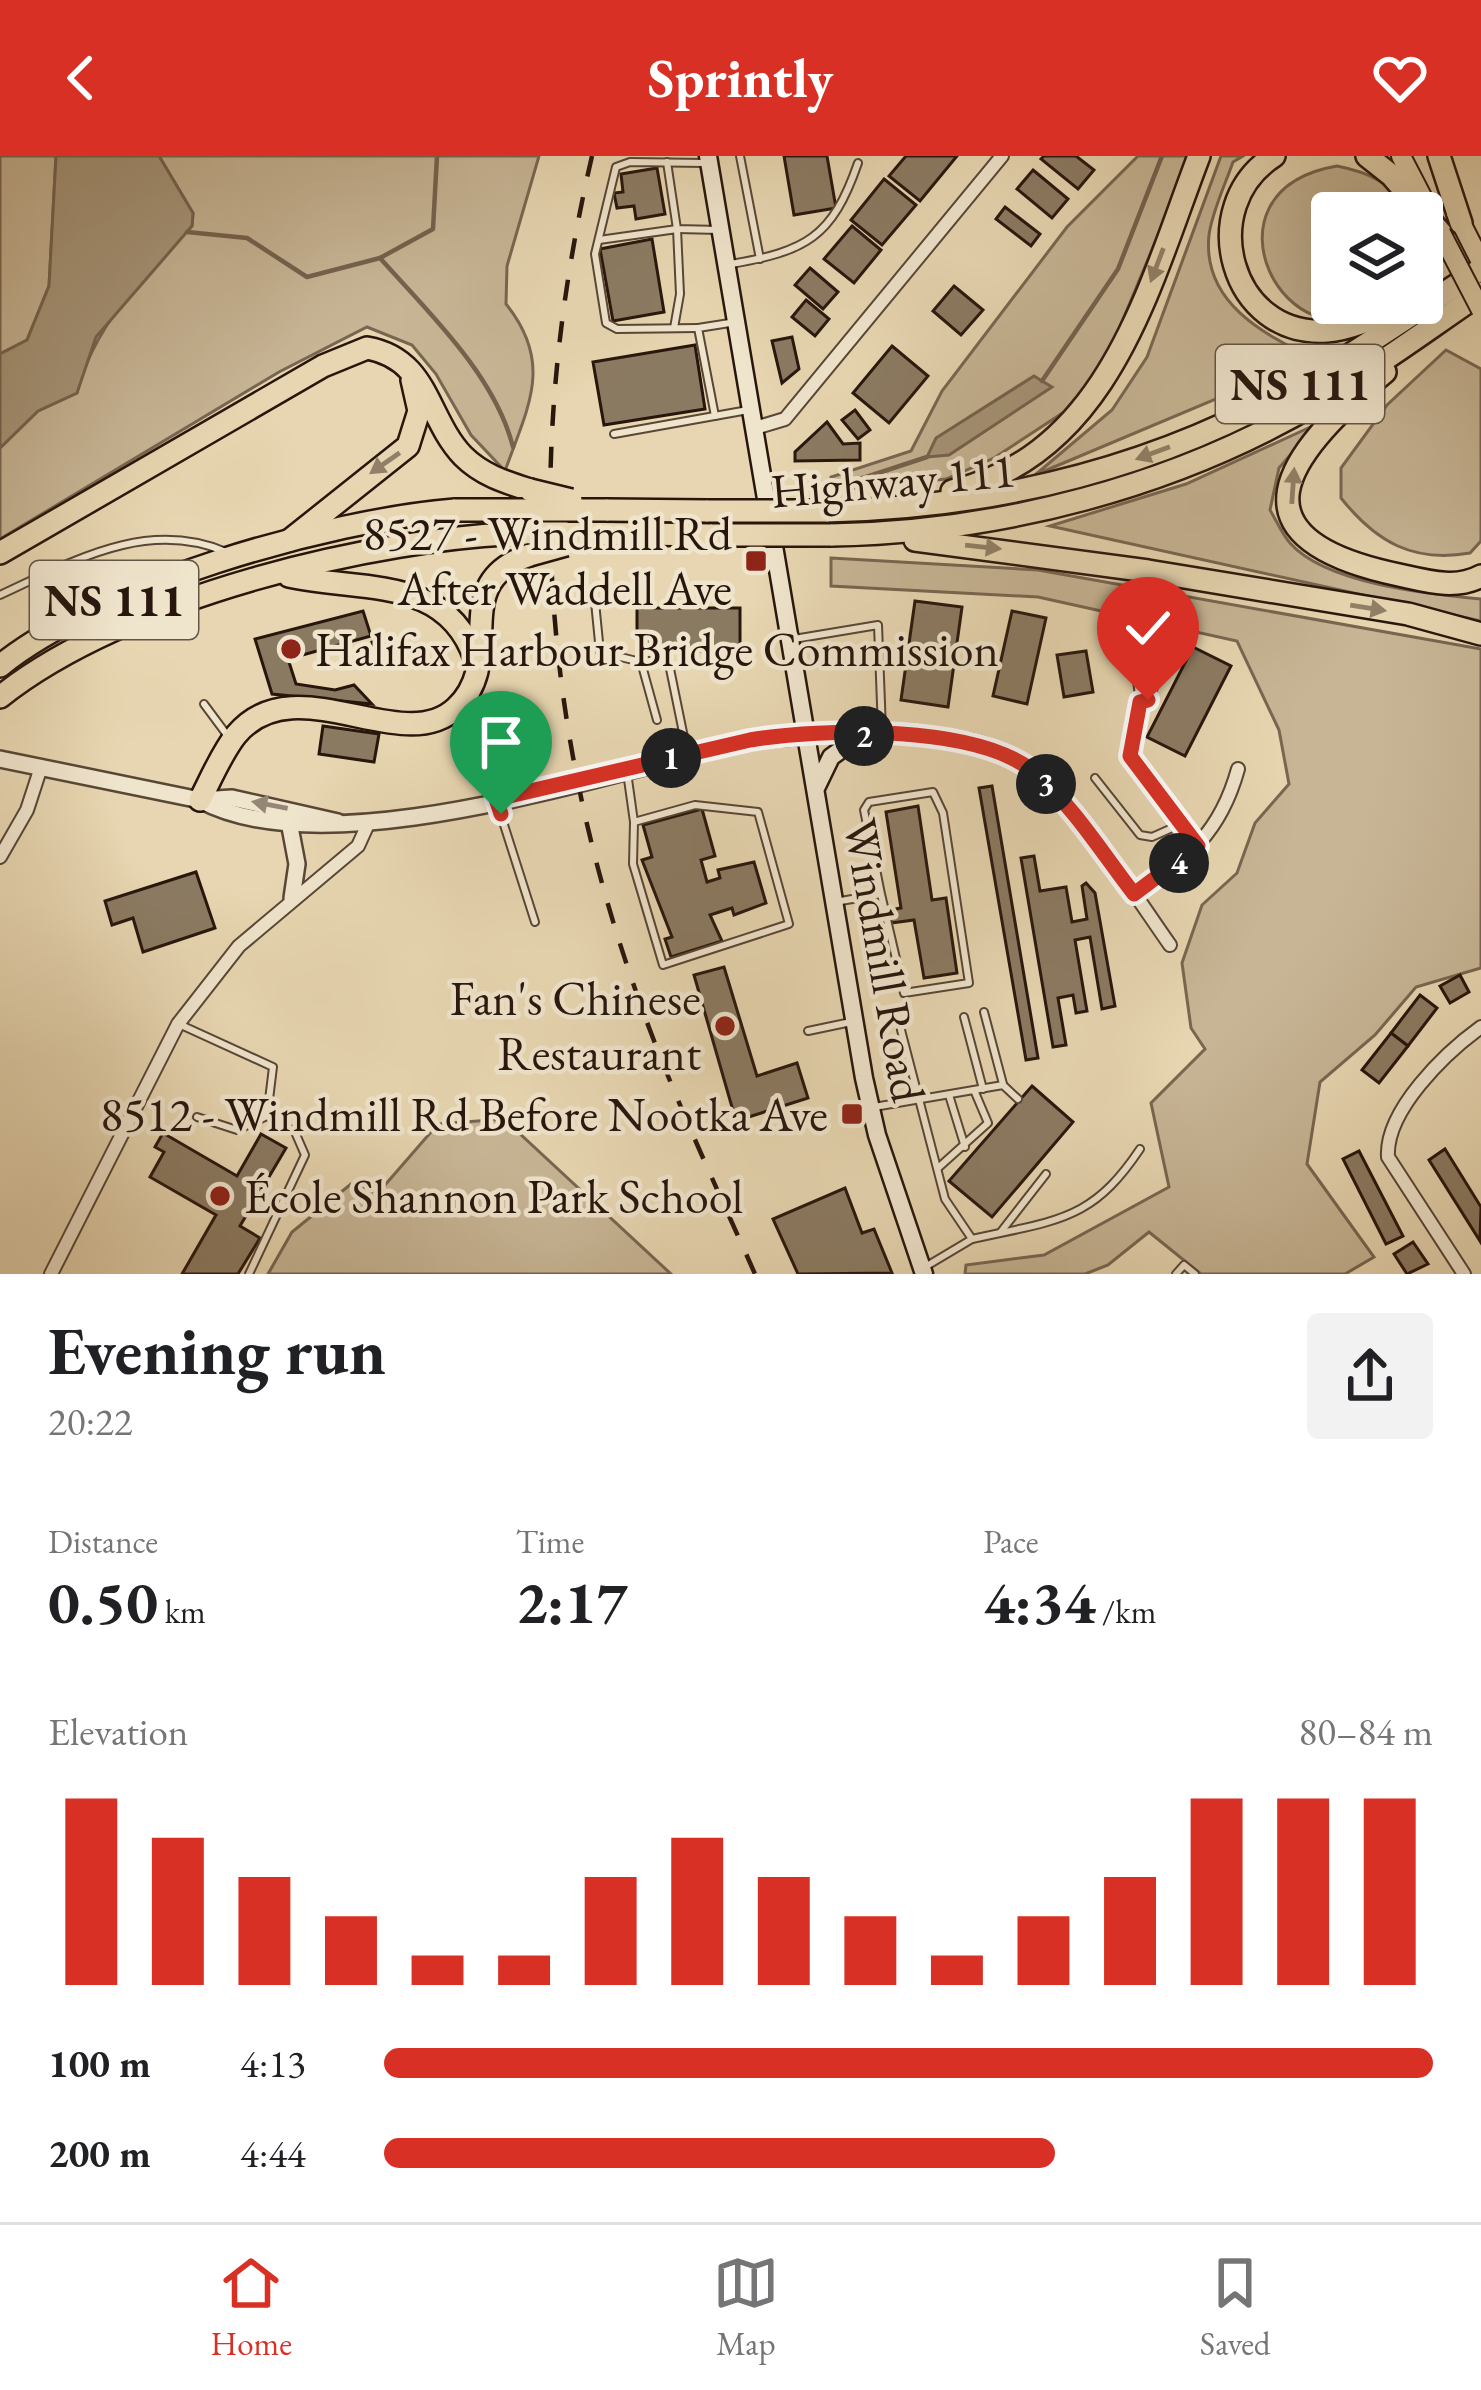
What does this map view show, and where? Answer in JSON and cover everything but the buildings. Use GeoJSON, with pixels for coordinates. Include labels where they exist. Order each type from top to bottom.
{"type":"FeatureCollection","features":[{"type":"Feature","properties":{"kind":"highway"},"geometry":{"type":"LineString","coordinates":[[868,510],[966,488],[1002,473],[1077,417],[1126,347],[1199,156]]}},
{"type":"Feature","properties":{"kind":"highway"},"geometry":{"type":"LineString","coordinates":[[1274,156],[1248,176],[1229,222],[1230,252],[1248,296],[1282,324],[1312,332],[1357,324]]}},
{"type":"Feature","properties":{"kind":"highway"},"geometry":{"type":"LineString","coordinates":[[1367,156],[1450,228]]}},
{"type":"Feature","properties":{"kind":"highway"},"geometry":{"type":"LineString","coordinates":[[1439,156],[1450,228]]}},
{"type":"Feature","properties":{"kind":"highway"},"geometry":{"type":"LineString","coordinates":[[1443,288],[1479,274]]}},
{"type":"Feature","properties":{"kind":"highway","name":"Highway 111"},"geometry":{"type":"LineString","coordinates":[[284,545],[399,516],[455,510],[868,510],[1023,490],[1152,454],[1257,409],[1479,274]]}},
{"type":"Feature","properties":{"kind":"highway","name":"Highway 111"},"geometry":{"type":"LineString","coordinates":[[273,577],[423,540],[530,544],[610,534],[866,535],[1024,514],[1170,471],[1323,399],[1451,314],[1479,274]]}},
{"type":"Feature","properties":{"kind":"highway"},"geometry":{"type":"LineString","coordinates":[[1451,314],[1307,444],[1291,478],[1290,500],[1302,533],[1331,559],[1456,584],[1481,576]]}},
{"type":"Feature","properties":{"kind":"highway"},"geometry":{"type":"LineString","coordinates":[[0,553],[338,357],[367,348],[405,363],[464,457],[492,477],[606,510]]}},
{"type":"Feature","properties":{"kind":"highway"},"geometry":{"type":"LineString","coordinates":[[284,545],[408,446],[419,411],[405,363]]}},
{"type":"Feature","properties":{"kind":"highway"},"geometry":{"type":"LineString","coordinates":[[866,535],[1043,554],[1408,614],[1481,634]]}},
{"type":"Feature","properties":{"kind":"highway"},"geometry":{"type":"LineString","coordinates":[[200,800],[232,741],[250,723],[281,708],[437,720],[460,704],[478,668],[480,612],[488,583],[530,544]]}},
{"type":"Feature","properties":{"kind":"highway","name":"NS 111"},"geometry":{"type":"LineString","coordinates":[[0,666],[92,610],[284,545]]}},
{"type":"Feature","properties":{"kind":"highway"},"geometry":{"type":"LineString","coordinates":[[273,577],[429,600],[462,628],[478,668]]}},
{"type":"Feature","properties":{"kind":"highway","name":"NS 111"},"geometry":{"type":"LineString","coordinates":[[0,697],[40,668],[109,632],[273,577]]}},
{"type":"Feature","properties":{"kind":"main road"},"geometry":{"type":"LineString","coordinates":[[1401,156],[1479,274]]}},
{"type":"Feature","properties":{"kind":"main road"},"geometry":{"type":"LineString","coordinates":[[1427,156],[1481,310]]}},
{"type":"Feature","properties":{"kind":"main road","name":"Windmill Road"},"geometry":{"type":"LineString","coordinates":[[709,159],[870,1108],[923,1271]]}},
{"type":"Feature","properties":{"kind":"main road"},"geometry":{"type":"LineString","coordinates":[[815,792],[831,757],[860,736]]}},
{"type":"Feature","properties":{"kind":"street"},"geometry":{"type":"LineString","coordinates":[[753,418],[784,419],[1002,156]]}},
{"type":"Feature","properties":{"kind":"street"},"geometry":{"type":"LineString","coordinates":[[200,800],[228,815],[290,826],[368,824],[775,736],[953,737],[1010,755],[1049,787],[1170,945]]}},
{"type":"Feature","properties":{"kind":"street"},"geometry":{"type":"LineString","coordinates":[[0,759],[200,800],[232,798],[338,823]]}},
{"type":"Feature","properties":{"kind":"street"},"geometry":{"type":"LineString","coordinates":[[0,857],[27,810],[41,767]]}},
{"type":"Feature","properties":{"kind":"street"},"geometry":{"type":"LineString","coordinates":[[1134,894],[1198,846],[1222,817],[1238,770]]}},
{"type":"Feature","properties":{"kind":"street"},"geometry":{"type":"LineString","coordinates":[[52,1274],[178,1024],[239,946],[358,846],[368,824]]}},
{"type":"Feature","properties":{"kind":"street"},"geometry":{"type":"LineString","coordinates":[[290,826],[297,864],[292,898]]}},
{"type":"Feature","properties":{"kind":"street"},"geometry":{"type":"LineString","coordinates":[[1463,1274],[1388,1157],[1387,1138],[1399,1115],[1460,1042],[1481,1027]]}},
{"type":"Feature","properties":{"kind":"lane"},"geometry":{"type":"LineString","coordinates":[[740,156],[760,259]]}},
{"type":"Feature","properties":{"kind":"lane"},"geometry":{"type":"LineString","coordinates":[[709,159],[616,167],[607,186],[595,254],[606,323],[616,329],[698,328],[737,322]]}},
{"type":"Feature","properties":{"kind":"lane"},"geometry":{"type":"LineString","coordinates":[[667,162],[680,294],[674,328]]}},
{"type":"Feature","properties":{"kind":"lane"},"geometry":{"type":"LineString","coordinates":[[728,265],[794,253],[830,223],[858,163]]}},
{"type":"Feature","properties":{"kind":"lane"},"geometry":{"type":"LineString","coordinates":[[599,240],[721,230]]}},
{"type":"Feature","properties":{"kind":"lane"},"geometry":{"type":"LineString","coordinates":[[698,328],[715,416]]}},
{"type":"Feature","properties":{"kind":"lane"},"geometry":{"type":"LineString","coordinates":[[614,434],[715,416],[753,418]]}},
{"type":"Feature","properties":{"kind":"lane"},"geometry":{"type":"LineString","coordinates":[[0,595],[116,545],[200,541],[240,558]]}},
{"type":"Feature","properties":{"kind":"lane"},"geometry":{"type":"LineString","coordinates":[[595,602],[600,652],[641,662],[668,659],[688,754]]}},
{"type":"Feature","properties":{"kind":"lane"},"geometry":{"type":"LineString","coordinates":[[790,640],[878,625],[882,736]]}},
{"type":"Feature","properties":{"kind":"lane"},"geometry":{"type":"LineString","coordinates":[[1140,702],[1148,700],[1171,652],[1132,646],[1140,702],[1130,756],[1198,846]]}},
{"type":"Feature","properties":{"kind":"lane"},"geometry":{"type":"LineString","coordinates":[[641,662],[657,720]]}},
{"type":"Feature","properties":{"kind":"lane"},"geometry":{"type":"LineString","coordinates":[[204,704],[232,741]]}},
{"type":"Feature","properties":{"kind":"lane"},"geometry":{"type":"LineString","coordinates":[[627,769],[634,822],[633,863],[663,965],[789,924],[758,812],[695,806],[634,822]]}},
{"type":"Feature","properties":{"kind":"lane"},"geometry":{"type":"LineString","coordinates":[[1095,778],[1139,835],[1152,837],[1182,824]]}},
{"type":"Feature","properties":{"kind":"lane"},"geometry":{"type":"LineString","coordinates":[[933,792],[943,813],[969,983],[904,993],[881,894],[864,810],[878,799],[933,792]]}},
{"type":"Feature","properties":{"kind":"lane"},"geometry":{"type":"LineString","coordinates":[[496,799],[535,922]]}},
{"type":"Feature","properties":{"kind":"lane"},"geometry":{"type":"LineString","coordinates":[[834,902],[881,894]]}},
{"type":"Feature","properties":{"kind":"lane"},"geometry":{"type":"LineString","coordinates":[[984,1012],[1003,1085],[1018,1099]]}},
{"type":"Feature","properties":{"kind":"lane"},"geometry":{"type":"LineString","coordinates":[[938,1168],[988,1124],[964,1017]]}},
{"type":"Feature","properties":{"kind":"lane"},"geometry":{"type":"LineString","coordinates":[[808,1031],[854,1022]]}},
{"type":"Feature","properties":{"kind":"lane"},"geometry":{"type":"LineString","coordinates":[[178,1024],[273,1067],[266,1116]]}},
{"type":"Feature","properties":{"kind":"lane"},"geometry":{"type":"LineString","coordinates":[[901,1030],[915,1101],[945,1199],[972,1239]]}},
{"type":"Feature","properties":{"kind":"lane"},"geometry":{"type":"LineString","coordinates":[[870,1108],[1003,1085]]}},
{"type":"Feature","properties":{"kind":"lane"},"geometry":{"type":"LineString","coordinates":[[949,1095],[965,1147]]}},
{"type":"Feature","properties":{"kind":"lane"},"geometry":{"type":"LineString","coordinates":[[197,1117],[237,1130],[266,1116]]}},
{"type":"Feature","properties":{"kind":"lane"},"geometry":{"type":"LineString","coordinates":[[249,1274],[304,1155],[295,1132],[266,1116]]}},
{"type":"Feature","properties":{"kind":"lane"},"geometry":{"type":"LineString","coordinates":[[923,1271],[972,1239],[1052,1223],[1094,1205],[1114,1187],[1140,1149]]}},
{"type":"Feature","properties":{"kind":"lane"},"geometry":{"type":"LineString","coordinates":[[1000,1233],[1046,1174]]}},
{"type":"Feature","properties":{"kind":"lane"},"geometry":{"type":"LineString","coordinates":[[1177,1274],[1184,1265],[1195,1274]]}},
{"type":"Feature","properties":{"kind":"shaded area"},"geometry":{"type":"Polygon","coordinates":[[[0,156],[56,156],[49,286],[27,340],[0,354],[0,156]]]}},
{"type":"Feature","properties":{"kind":"shaded area"},"geometry":{"type":"Polygon","coordinates":[[[56,156],[159,156],[193,213],[192,226],[96,337],[77,393],[38,411],[0,448],[0,354],[27,340],[49,286],[56,156]]]}},
{"type":"Feature","properties":{"kind":"shaded area"},"geometry":{"type":"Polygon","coordinates":[[[159,156],[539,156],[507,266],[506,304],[521,326],[533,366],[528,405],[505,471],[471,435],[436,374],[412,345],[367,327],[279,372],[0,539],[0,448],[38,411],[77,393],[108,323],[192,226],[193,213],[159,156]]]}},
{"type":"Feature","properties":{"kind":"shaded area"},"geometry":{"type":"Polygon","coordinates":[[[1138,156],[1191,156],[1104,365],[1064,412],[994,458],[946,479],[831,491],[831,477],[911,451],[942,391],[1067,227],[1138,156]]]}},
{"type":"Feature","properties":{"kind":"shaded area"},"geometry":{"type":"Polygon","coordinates":[[[1221,156],[1243,156],[1233,162],[1211,226],[1209,259],[1215,279],[1256,326],[1313,358],[1035,475],[1112,410],[1147,357],[1221,156]]]}},
{"type":"Feature","properties":{"kind":"shaded area"},"geometry":{"type":"Polygon","coordinates":[[[1337,166],[1378,180],[1393,192],[1311,192],[1311,313],[1288,298],[1269,271],[1262,239],[1269,208],[1293,182],[1337,166]]]}},
{"type":"Feature","properties":{"kind":"shaded area"},"geometry":{"type":"Polygon","coordinates":[[[1446,350],[1481,369],[1481,541],[1470,553],[1431,555],[1397,546],[1368,527],[1341,498],[1341,468],[1387,405],[1446,350]]]}},
{"type":"Feature","properties":{"kind":"shaded area"},"geometry":{"type":"Polygon","coordinates":[[[1034,376],[1052,387],[949,455],[927,457],[936,438],[1034,376]]]}},
{"type":"Feature","properties":{"kind":"shaded area"},"geometry":{"type":"Polygon","coordinates":[[[1317,424],[1279,468],[1270,510],[1290,543],[1306,557],[1353,577],[1407,590],[1481,599],[1481,621],[1050,526],[1186,484],[1317,424]]]}},
{"type":"Feature","properties":{"kind":"shaded area"},"geometry":{"type":"Polygon","coordinates":[[[831,558],[1038,570],[1481,649],[1481,968],[1416,987],[1375,1035],[1320,1082],[1307,1164],[1374,1257],[1345,1274],[1201,1274],[1149,1232],[1108,1265],[1085,1274],[965,1274],[966,1265],[1044,1255],[1169,1187],[1151,1103],[1205,1049],[1191,1028],[1182,963],[1202,905],[1237,873],[1255,823],[1289,784],[1279,730],[1237,641],[1038,597],[831,586],[831,558]]]}},
{"type":"Feature","properties":{"kind":"shaded area"},"geometry":{"type":"Polygon","coordinates":[[[504,1119],[671,1274],[268,1274],[292,1232],[351,1184],[378,1193],[438,1124],[504,1119]]]}},
{"type":"Feature","properties":{"kind":"waterway"},"geometry":{"type":"LineString","coordinates":[[187,232],[247,238],[307,277],[380,258],[433,229],[437,156]]}},
{"type":"Feature","properties":{"kind":"waterway"},"geometry":{"type":"LineString","coordinates":[[1042,381],[1118,269],[1162,156]]}},
{"type":"Feature","properties":{"kind":"waterway"},"geometry":{"type":"LineString","coordinates":[[380,258],[476,370],[513,447]]}},
{"type":"Feature","properties":{"kind":"waterway"},"geometry":{"type":"LineString","coordinates":[[857,480],[927,457]]}},
{"type":"Feature","properties":{"kind":"railway"},"geometry":{"type":"LineString","coordinates":[[592,156],[557,366],[551,469],[560,673],[576,775],[600,877],[632,980],[755,1274]]}},
{"type":"Feature","properties":{"kind":"place","name":"8527 - Windmill Rd After Waddell Ave"},"geometry":{"type":"Point","coordinates":[756,561]}},
{"type":"Feature","properties":{"kind":"place","name":"Halifax Harbour Bridge Commission"},"geometry":{"type":"Point","coordinates":[291,649]}},
{"type":"Feature","properties":{"kind":"place","name":"Fan's Chinese Restaurant"},"geometry":{"type":"Point","coordinates":[725,1026]}},
{"type":"Feature","properties":{"kind":"place","name":"8512 - Windmill Rd Before Nootka Ave"},"geometry":{"type":"Point","coordinates":[852,1114]}},
{"type":"Feature","properties":{"kind":"place","name":"École Shannon Park School"},"geometry":{"type":"Point","coordinates":[220,1196]}},
{"type":"Feature","properties":{"kind":"route"},"geometry":{"type":"LineString","coordinates":[[501,814],[496,799],[750,740],[788,735],[953,737],[982,743],[1035,773],[1134,894],[1198,846],[1130,756],[1140,702],[1148,700]]}}]}
